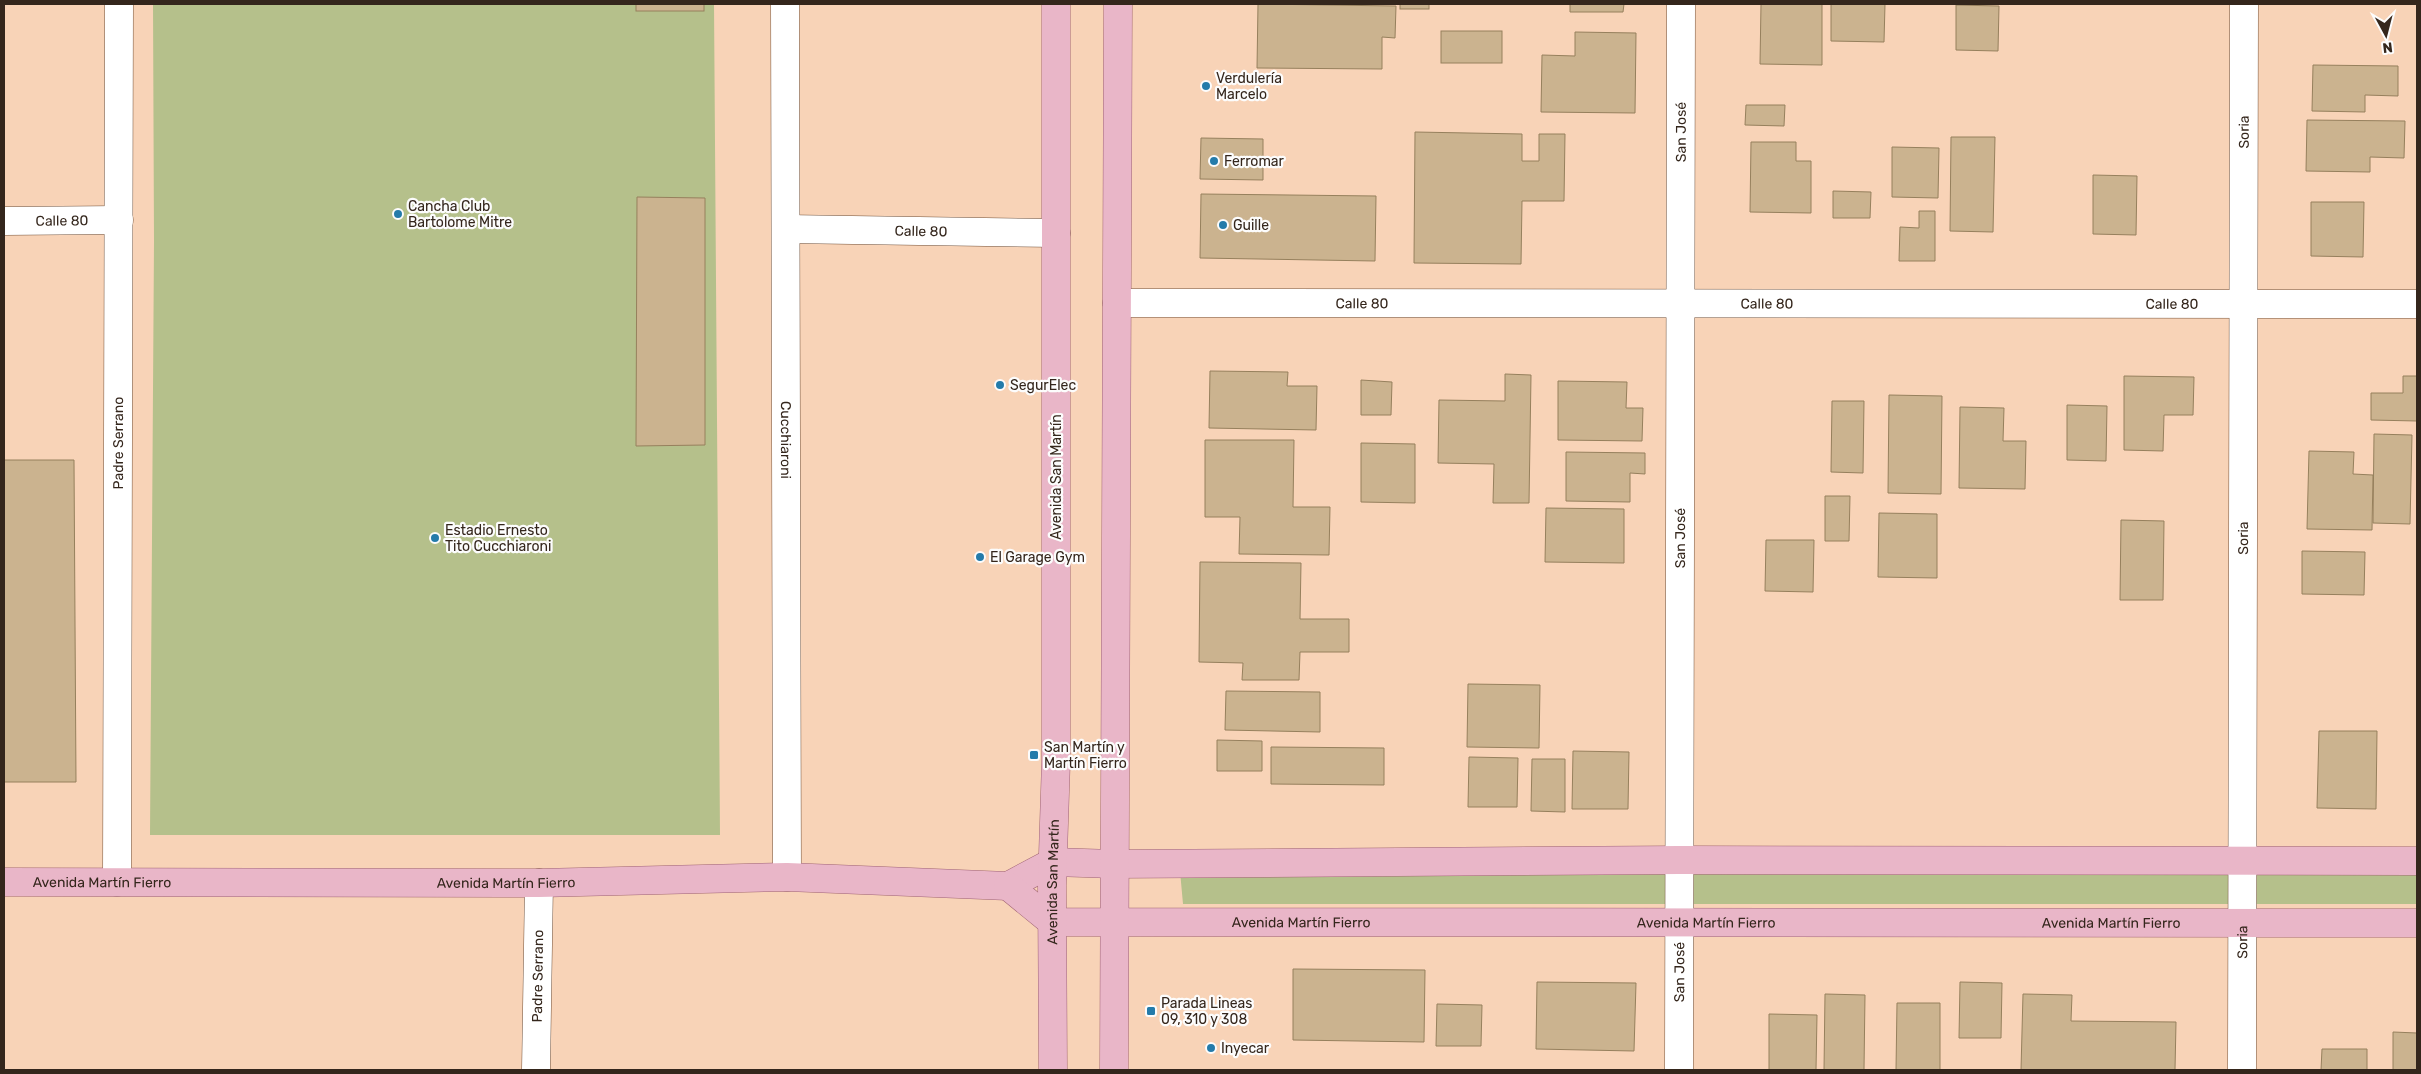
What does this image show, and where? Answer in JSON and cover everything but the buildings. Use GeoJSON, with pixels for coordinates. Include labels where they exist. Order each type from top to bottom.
{"type":"FeatureCollection","features":[{"type":"Feature","properties":{"kind":"main road","name":"Avenida San Martín"},"geometry":{"type":"LineString","coordinates":[[1053,1070],[1052,922],[1056,761],[1056,4]]}},
{"type":"Feature","properties":{"kind":"main road"},"geometry":{"type":"LineString","coordinates":[[1114,1070],[1118,4]]}},
{"type":"Feature","properties":{"kind":"main road"},"geometry":{"type":"LineString","coordinates":[[1052,922],[1008,886],[1053,862],[1114,864],[1680,860],[2417,860]]}},
{"type":"Feature","properties":{"kind":"main road","name":"Avenida Martín Fierro"},"geometry":{"type":"LineString","coordinates":[[4,882],[539,883],[787,877],[1008,886]]}},
{"type":"Feature","properties":{"kind":"main road","name":"Avenida Martín Fierro"},"geometry":{"type":"LineString","coordinates":[[1052,922],[1114,920],[2417,923]]}},
{"type":"Feature","properties":{"kind":"street","name":"Padre Serrano"},"geometry":{"type":"LineString","coordinates":[[117,882],[119,4]]}},
{"type":"Feature","properties":{"kind":"street","name":"Cucchiaroni"},"geometry":{"type":"LineString","coordinates":[[785,4],[787,877]]}},
{"type":"Feature","properties":{"kind":"street","name":"San José"},"geometry":{"type":"LineString","coordinates":[[1680,1070],[1681,4]]}},
{"type":"Feature","properties":{"kind":"street","name":"Soria"},"geometry":{"type":"LineString","coordinates":[[2242,1070],[2244,4]]}},
{"type":"Feature","properties":{"kind":"street","name":"Calle 80"},"geometry":{"type":"LineString","coordinates":[[4,221],[119,220]]}},
{"type":"Feature","properties":{"kind":"street","name":"Calle 80"},"geometry":{"type":"LineString","coordinates":[[786,229],[1056,233]]}},
{"type":"Feature","properties":{"kind":"street","name":"Calle 80"},"geometry":{"type":"LineString","coordinates":[[1117,303],[2417,304]]}},
{"type":"Feature","properties":{"kind":"street","name":"Padre Serrano"},"geometry":{"type":"LineString","coordinates":[[536,1070],[539,883]]}},
{"type":"Feature","properties":{"kind":"green space","name":"Estadio Ernesto Tito Cucchiaroni"},"geometry":{"type":"Polygon","coordinates":[[[153,4],[714,4],[720,835],[150,835],[154,242],[153,4]]]}},
{"type":"Feature","properties":{"kind":"green space"},"geometry":{"type":"Polygon","coordinates":[[[1180,871],[2417,874],[2417,904],[1183,904],[1180,871]]]}},
{"type":"Feature","properties":{"kind":"place","name":"Verdulería Marcelo"},"geometry":{"type":"Point","coordinates":[1206,86]}},
{"type":"Feature","properties":{"kind":"place","name":"Ferromar"},"geometry":{"type":"Point","coordinates":[1214,161]}},
{"type":"Feature","properties":{"kind":"place","name":"Cancha Club Bartolome Mitre"},"geometry":{"type":"Point","coordinates":[398,214]}},
{"type":"Feature","properties":{"kind":"place","name":"Guille"},"geometry":{"type":"Point","coordinates":[1223,225]}},
{"type":"Feature","properties":{"kind":"place","name":"SegurElec"},"geometry":{"type":"Point","coordinates":[1000,385]}},
{"type":"Feature","properties":{"kind":"place","name":"Estadio Ernesto Tito Cucchiaroni"},"geometry":{"type":"Point","coordinates":[435,538]}},
{"type":"Feature","properties":{"kind":"place","name":"El Garage Gym"},"geometry":{"type":"Point","coordinates":[980,557]}},
{"type":"Feature","properties":{"kind":"place","name":"San Martín y Martín Fierro"},"geometry":{"type":"Point","coordinates":[1034,755]}},
{"type":"Feature","properties":{"kind":"place","name":"Parada Lineas 09, 310 y 308"},"geometry":{"type":"Point","coordinates":[1151,1011]}},
{"type":"Feature","properties":{"kind":"place","name":"Inyecar"},"geometry":{"type":"Point","coordinates":[1211,1048]}}]}
